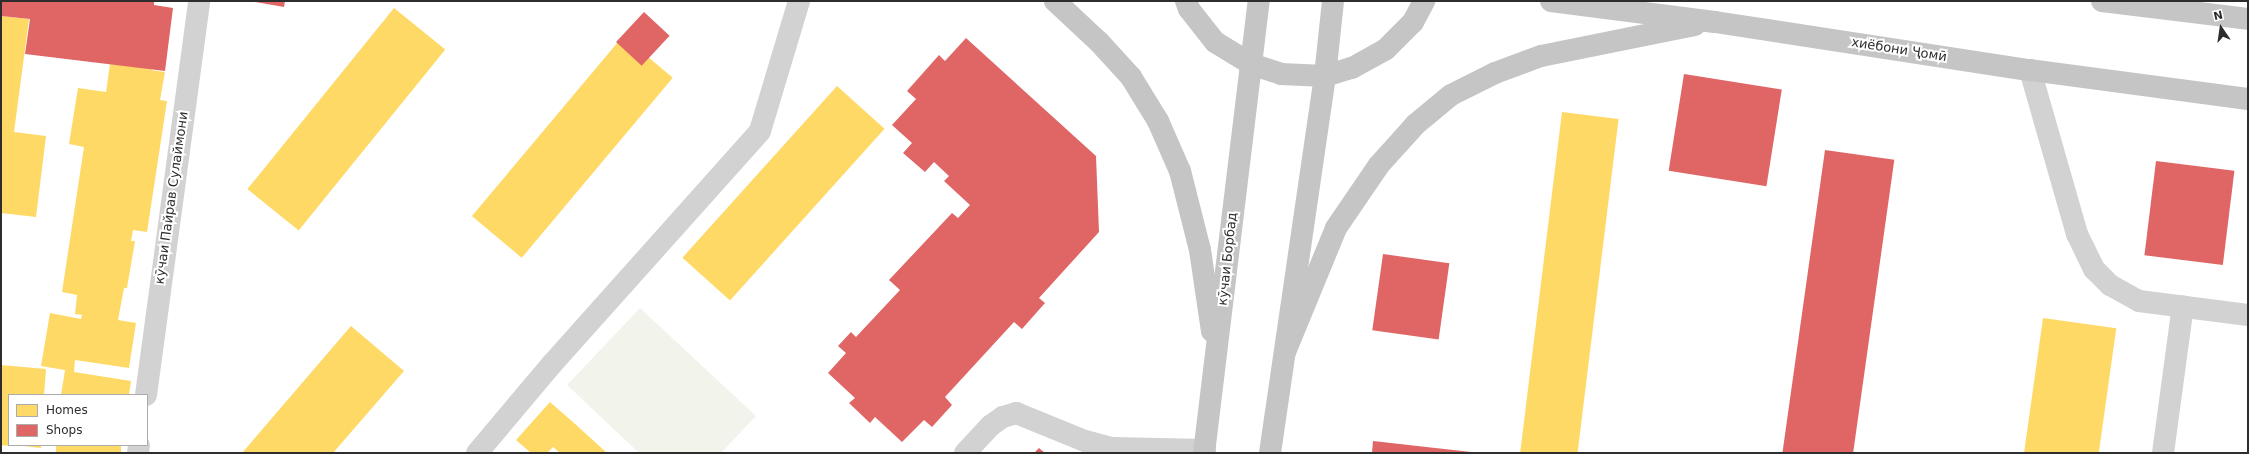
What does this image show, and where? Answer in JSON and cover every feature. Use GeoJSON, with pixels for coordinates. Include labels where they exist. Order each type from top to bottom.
{"type":"FeatureCollection","features":[{"type":"Feature","properties":{"kind":"main road"},"geometry":{"type":"LineString","coordinates":[[1056,1],[1100,42],[1130,77],[1158,120],[1180,171],[1200,250],[1217,361]]}},
{"type":"Feature","properties":{"kind":"main road","name":"кӯчаи Борбад"},"geometry":{"type":"LineString","coordinates":[[1204,451],[1217,361],[1251,64],[1260,1]]}},
{"type":"Feature","properties":{"kind":"main road"},"geometry":{"type":"LineString","coordinates":[[1270,453],[1325,76],[1333,1]]}},
{"type":"Feature","properties":{"kind":"main road"},"geometry":{"type":"LineString","coordinates":[[1184,4],[1215,42],[1251,64],[1281,74],[1325,76],[1352,68],[1386,49],[1413,22],[1424,1]]}},
{"type":"Feature","properties":{"kind":"main road","name":"хиёбони Ҷомӣ"},"geometry":{"type":"LineString","coordinates":[[1550,1],[1715,22],[2030,70],[2248,99]]}},
{"type":"Feature","properties":{"kind":"main road"},"geometry":{"type":"LineString","coordinates":[[2102,1],[2248,19]]}},
{"type":"Feature","properties":{"kind":"main road"},"geometry":{"type":"LineString","coordinates":[[1285,352],[1336,228],[1379,165],[1416,124],[1451,95],[1495,74],[1541,56],[1715,22]]}},
{"type":"Feature","properties":{"kind":"street","name":"кӯчаи Пайрав Сулаймони"},"geometry":{"type":"LineString","coordinates":[[146,394],[199,1]]}},
{"type":"Feature","properties":{"kind":"street"},"geometry":{"type":"LineString","coordinates":[[477,453],[552,364],[760,131],[799,1]]}},
{"type":"Feature","properties":{"kind":"street"},"geometry":{"type":"LineString","coordinates":[[2030,70],[2078,234],[2094,269],[2110,285],[2139,301],[2248,315]]}},
{"type":"Feature","properties":{"kind":"street"},"geometry":{"type":"LineString","coordinates":[[2163,453],[2183,306]]}},
{"type":"Feature","properties":{"kind":"street"},"geometry":{"type":"LineString","coordinates":[[965,453],[990,426],[1003,417],[1016,413],[1085,441],[1112,448],[1204,451]]}},
{"type":"Feature","properties":{"kind":"shaded area"},"geometry":{"type":"Polygon","coordinates":[[[640,308],[756,416],[721,453],[639,453],[567,385],[640,308]]]}},
{"type":"Feature","properties":{"kind":"building: Homes"},"geometry":{"type":"Polygon","coordinates":[[[394,8],[445,50],[299,231],[247,189],[394,8]]]}},
{"type":"Feature","properties":{"kind":"building: Homes"},"geometry":{"type":"Polygon","coordinates":[[[1,16],[29,19],[14,132],[46,136],[36,217],[1,213],[1,16]]]}},
{"type":"Feature","properties":{"kind":"building: Homes"},"geometry":{"type":"Polygon","coordinates":[[[623,36],[673,78],[522,258],[472,216],[623,36]]]}},
{"type":"Feature","properties":{"kind":"building: Homes"},"geometry":{"type":"Polygon","coordinates":[[[122,46],[154,50],[152,70],[136,68],[165,72],[160,100],[167,101],[147,232],[133,230],[131,241],[135,241],[127,288],[124,288],[118,320],[136,323],[129,368],[75,360],[74,372],[131,381],[129,394],[61,394],[65,370],[41,366],[50,313],[81,319],[82,315],[75,314],[77,295],[62,292],[84,147],[69,144],[78,88],[106,92],[110,64],[119,65],[122,46]]]}},
{"type":"Feature","properties":{"kind":"building: Homes"},"geometry":{"type":"Polygon","coordinates":[[[837,86],[885,129],[730,300],[682,258],[837,86]]]}},
{"type":"Feature","properties":{"kind":"building: Homes"},"geometry":{"type":"Polygon","coordinates":[[[1562,112],[1619,119],[1578,453],[1520,453],[1562,112]]]}},
{"type":"Feature","properties":{"kind":"building: Homes"},"geometry":{"type":"Polygon","coordinates":[[[2043,318],[2116,328],[2099,453],[2024,453],[2043,318]]]}},
{"type":"Feature","properties":{"kind":"building: Homes"},"geometry":{"type":"Polygon","coordinates":[[[351,326],[404,371],[333,453],[242,453],[351,326]]]}},
{"type":"Feature","properties":{"kind":"building: Homes"},"geometry":{"type":"Polygon","coordinates":[[[1,365],[46,369],[44,394],[8,394],[8,446],[1,445],[1,365]]]}},
{"type":"Feature","properties":{"kind":"building: Homes"},"geometry":{"type":"Polygon","coordinates":[[[550,402],[607,453],[560,453],[553,447],[547,453],[531,453],[516,440],[550,402]]]}},
{"type":"Feature","properties":{"kind":"building: Homes"},"geometry":{"type":"Polygon","coordinates":[[[24,446],[41,446],[41,448],[24,446]]]}},
{"type":"Feature","properties":{"kind":"building: Homes"},"geometry":{"type":"Polygon","coordinates":[[[56,446],[121,446],[121,453],[56,453],[56,446]]]}},
{"type":"Feature","properties":{"kind":"building: Shops"},"geometry":{"type":"Polygon","coordinates":[[[1,1],[154,1],[154,5],[173,8],[165,71],[25,54],[30,19],[1,16],[1,1]]]}},
{"type":"Feature","properties":{"kind":"building: Shops"},"geometry":{"type":"Polygon","coordinates":[[[250,1],[285,1],[284,7],[250,1]]]}},
{"type":"Feature","properties":{"kind":"building: Shops"},"geometry":{"type":"Polygon","coordinates":[[[644,12],[670,36],[642,66],[616,42],[644,12]]]}},
{"type":"Feature","properties":{"kind":"building: Shops"},"geometry":{"type":"Polygon","coordinates":[[[966,38],[1096,156],[1099,232],[1039,298],[1045,303],[1022,329],[1014,322],[945,397],[952,405],[932,427],[924,420],[902,442],[875,417],[870,423],[849,403],[855,398],[828,373],[846,353],[838,346],[851,332],[856,337],[900,290],[889,280],[952,213],[958,218],[970,205],[944,181],[949,176],[934,162],[925,172],[903,153],[912,143],[892,125],[916,99],[907,91],[939,55],[945,61],[966,38]]]}},
{"type":"Feature","properties":{"kind":"building: Shops"},"geometry":{"type":"Polygon","coordinates":[[[1684,74],[1782,89],[1766,186],[1669,171],[1684,74]]]}},
{"type":"Feature","properties":{"kind":"building: Shops"},"geometry":{"type":"Polygon","coordinates":[[[1825,150],[1894,160],[1853,453],[1782,453],[1825,150]]]}},
{"type":"Feature","properties":{"kind":"building: Shops"},"geometry":{"type":"Polygon","coordinates":[[[2156,161],[2234,171],[2223,265],[2144,255],[2156,161]]]}},
{"type":"Feature","properties":{"kind":"building: Shops"},"geometry":{"type":"Polygon","coordinates":[[[1383,254],[1449,263],[1439,340],[1372,330],[1383,254]]]}},
{"type":"Feature","properties":{"kind":"building: Shops"},"geometry":{"type":"Polygon","coordinates":[[[1373,441],[1471,452],[1471,453],[1372,453],[1373,441]]]}},
{"type":"Feature","properties":{"kind":"building: Shops"},"geometry":{"type":"Polygon","coordinates":[[[1039,448],[1045,453],[1034,453],[1039,448]]]}}]}
